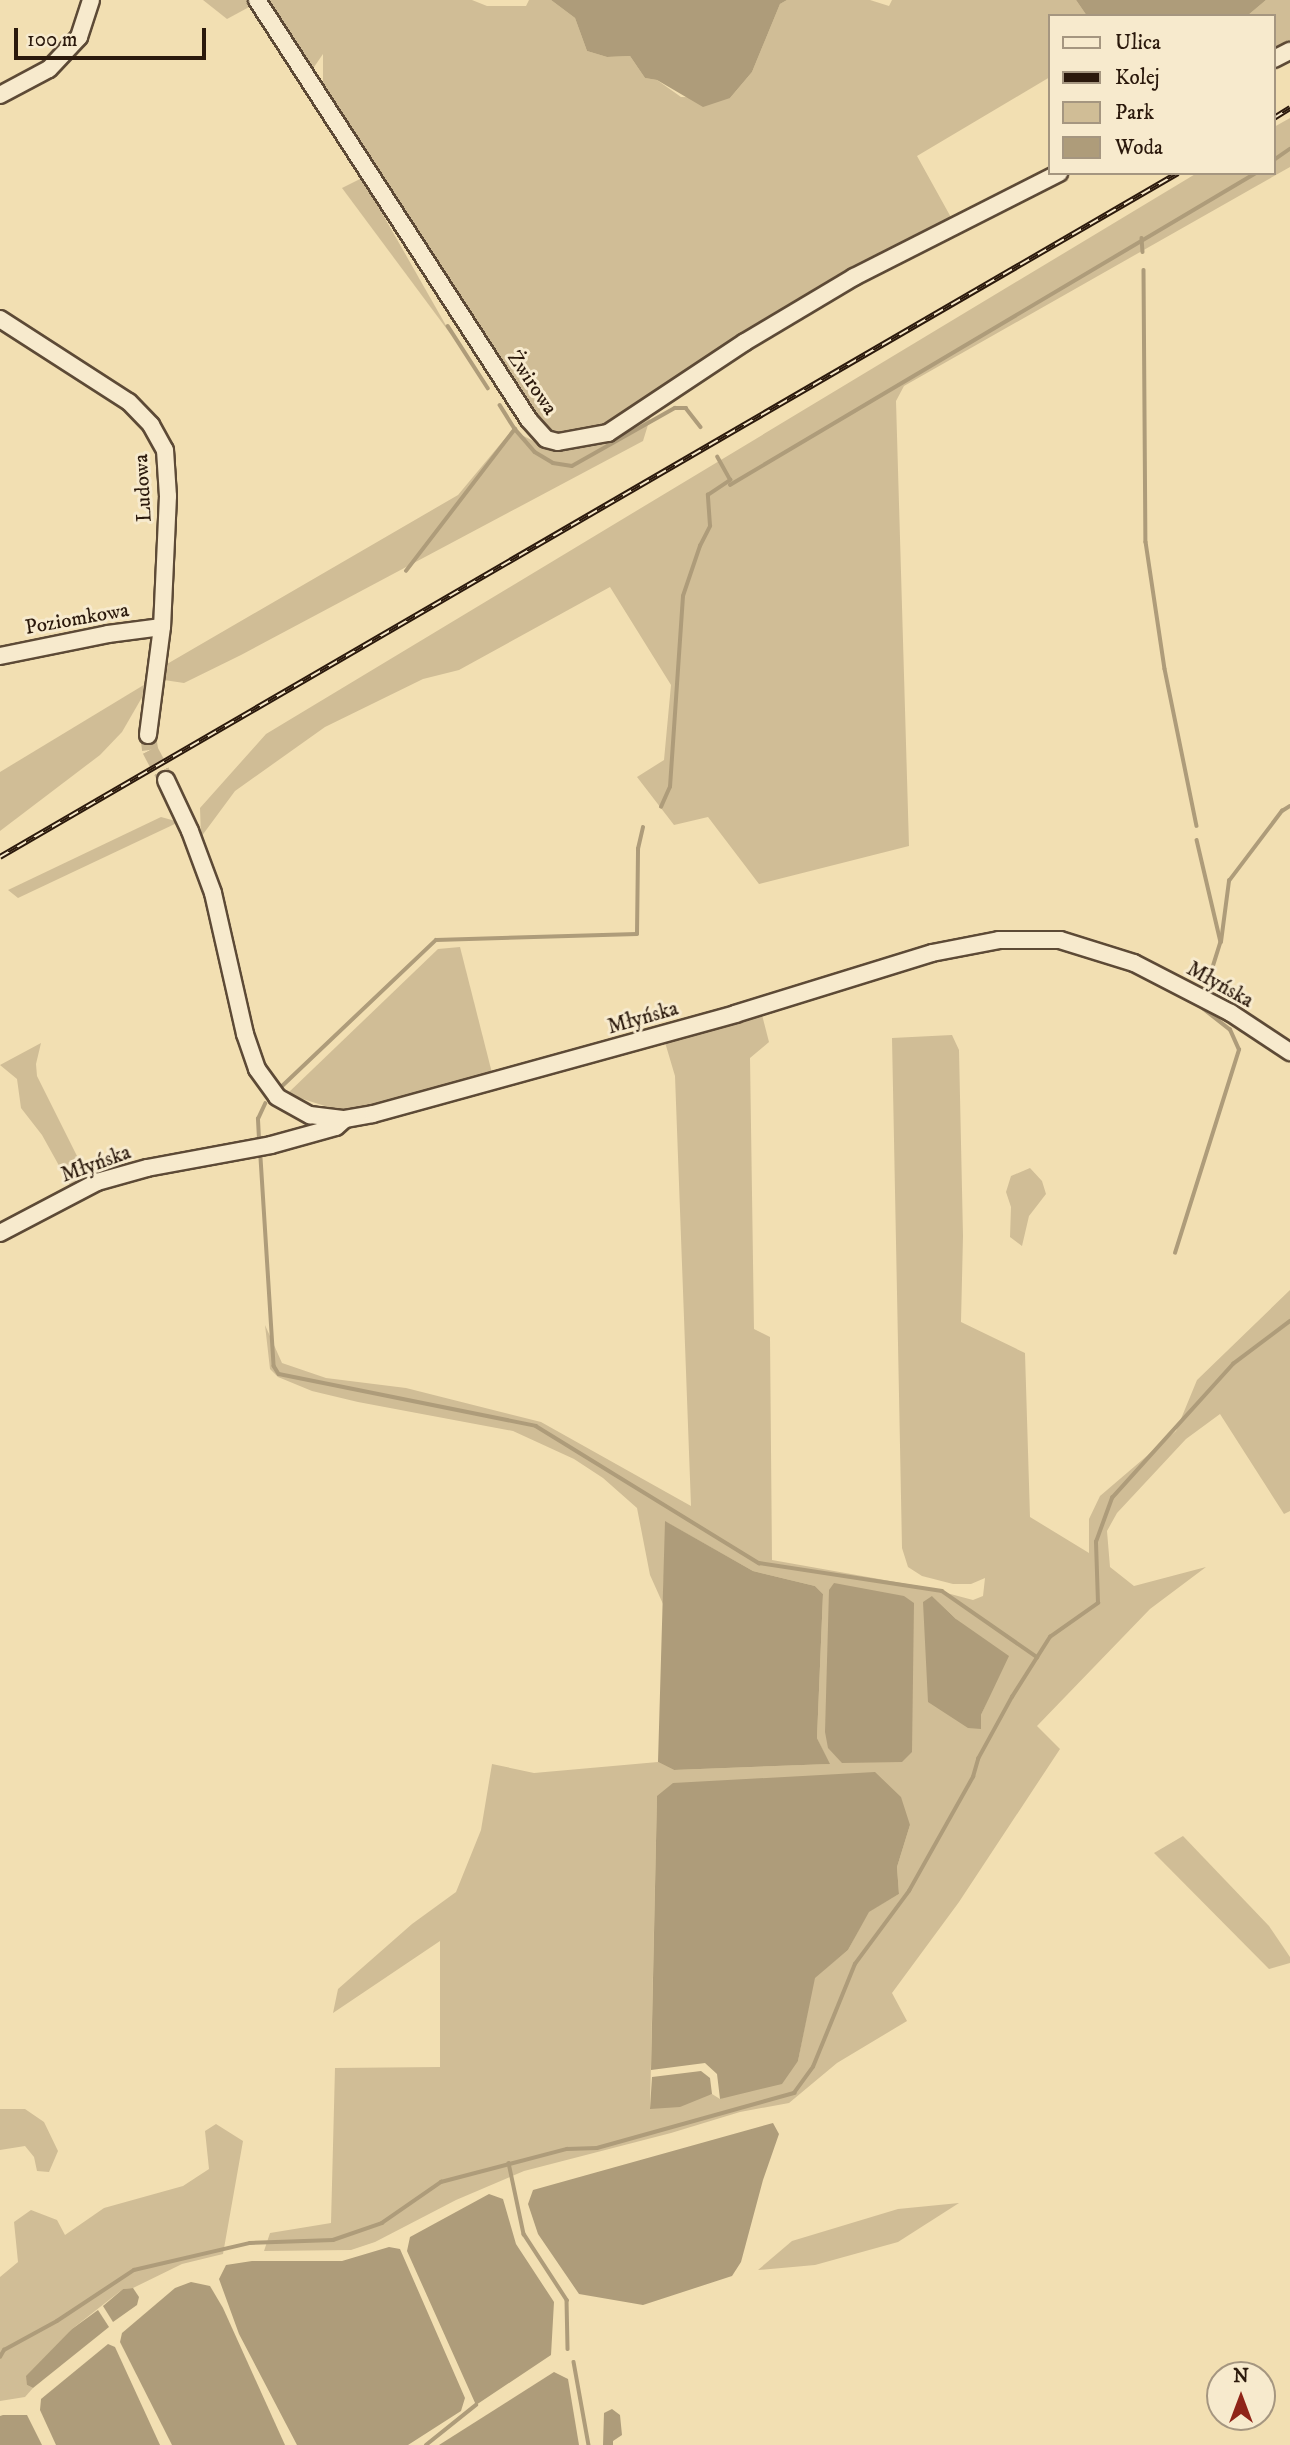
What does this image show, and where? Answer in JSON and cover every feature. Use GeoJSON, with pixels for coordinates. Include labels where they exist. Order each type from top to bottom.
{"type":"FeatureCollection","features":[{"type":"Feature","properties":{"kind":"street"},"geometry":{"type":"LineString","coordinates":[[0,95],[50,69],[79,37],[91,0]]}},
{"type":"Feature","properties":{"kind":"street","name":"Żwirowa"},"geometry":{"type":"LineString","coordinates":[[257,0],[529,420],[546,439],[558,442],[608,433],[745,342],[854,277],[1055,175]]}},
{"type":"Feature","properties":{"kind":"street","name":"Ludowa"},"geometry":{"type":"LineString","coordinates":[[0,319],[123,397],[160,437],[167,463],[168,496],[162,627],[148,735]]}},
{"type":"Feature","properties":{"kind":"street","name":"Poziomkowa"},"geometry":{"type":"LineString","coordinates":[[0,656],[108,634],[162,627]]}},
{"type":"Feature","properties":{"kind":"street"},"geometry":{"type":"LineString","coordinates":[[166,780],[190,831],[213,893],[248,1045],[262,1080],[289,1106],[310,1115],[345,1119]]}},
{"type":"Feature","properties":{"kind":"street","name":"Młyńska"},"geometry":{"type":"LineString","coordinates":[[0,1233],[97,1182],[147,1168],[271,1145],[336,1127],[345,1119],[373,1114],[683,1029],[932,953],[999,940],[1060,940],[1134,964],[1231,1013],[1290,1052]]}},
{"type":"Feature","properties":{"kind":"green space"},"geometry":{"type":"Polygon","coordinates":[[[203,0],[247,0],[251,6],[227,19],[203,0]]]}},
{"type":"Feature","properties":{"kind":"green space"},"geometry":{"type":"Polygon","coordinates":[[[266,0],[472,0],[487,6],[526,6],[529,0],[551,0],[575,18],[587,51],[607,57],[630,56],[645,78],[657,80],[681,97],[730,98],[752,72],[780,4],[787,0],[870,0],[889,6],[892,0],[1076,0],[1086,14],[1048,14],[1048,78],[917,156],[953,221],[605,427],[570,434],[549,432],[323,87],[323,54],[312,70],[266,0]]]}},
{"type":"Feature","properties":{"kind":"green space"},"geometry":{"type":"Polygon","coordinates":[[[1266,0],[1290,0],[1290,41],[1276,48],[1276,14],[1249,14],[1266,0]]]}},
{"type":"Feature","properties":{"kind":"green space"},"geometry":{"type":"Polygon","coordinates":[[[1290,118],[1290,167],[1276,175],[1276,126],[1290,118]]]}},
{"type":"Feature","properties":{"kind":"green space"},"geometry":{"type":"Polygon","coordinates":[[[1194,175],[1276,175],[904,386],[896,401],[909,846],[759,884],[708,817],[674,825],[637,777],[664,760],[671,685],[610,587],[459,670],[423,679],[325,727],[235,791],[201,837],[200,808],[266,734],[1194,175]]]}},
{"type":"Feature","properties":{"kind":"green space"},"geometry":{"type":"Polygon","coordinates":[[[362,178],[452,336],[342,188],[362,178]]]}},
{"type":"Feature","properties":{"kind":"green space"},"geometry":{"type":"Polygon","coordinates":[[[651,415],[643,441],[241,655],[184,683],[164,680],[167,664],[458,495],[512,430],[541,445],[572,448],[610,441],[651,415]]]}},
{"type":"Feature","properties":{"kind":"green space"},"geometry":{"type":"Polygon","coordinates":[[[152,680],[122,732],[100,755],[0,831],[0,772],[152,680]]]}},
{"type":"Feature","properties":{"kind":"green space"},"geometry":{"type":"Polygon","coordinates":[[[161,817],[179,822],[18,898],[8,890],[161,817]]]}},
{"type":"Feature","properties":{"kind":"green space"},"geometry":{"type":"Polygon","coordinates":[[[460,947],[492,1073],[344,1112],[287,1094],[438,949],[460,947]]]}},
{"type":"Feature","properties":{"kind":"green space"},"geometry":{"type":"Polygon","coordinates":[[[761,1011],[769,1042],[750,1058],[754,1329],[770,1337],[772,1560],[924,1587],[973,1600],[983,1596],[985,1578],[971,1584],[953,1584],[922,1576],[908,1567],[902,1548],[892,1038],[952,1035],[959,1050],[963,1236],[961,1322],[1025,1353],[1030,1517],[1089,1553],[1089,1519],[1100,1496],[1176,1431],[1197,1380],[1290,1290],[1290,1511],[1284,1514],[1220,1414],[1186,1439],[1117,1513],[1107,1531],[1110,1567],[1134,1586],[1206,1567],[1150,1609],[1037,1726],[1060,1749],[959,1902],[892,1993],[907,2021],[837,2063],[789,2103],[740,2112],[524,2171],[456,2200],[375,2242],[351,2250],[264,2251],[270,2233],[331,2223],[335,2068],[440,2067],[440,1941],[333,2013],[338,1989],[412,1924],[456,1892],[481,1830],[492,1764],[534,1773],[658,1762],[674,1770],[829,1764],[817,1738],[823,1594],[815,1586],[753,1571],[666,1522],[663,1604],[650,1575],[637,1508],[603,1478],[574,1459],[513,1431],[312,1391],[278,1377],[270,1369],[265,1325],[282,1363],[326,1378],[406,1388],[541,1422],[691,1506],[675,1076],[664,1039],[761,1011]],[[932,1596],[981,1728],[981,1715],[989,1697],[956,1619],[932,1596]],[[657,1796],[650,2108],[712,2094],[720,2099],[798,2061],[814,1978],[848,1950],[868,1912],[899,1894],[897,1867],[910,1825],[657,1796]]]}},
{"type":"Feature","properties":{"kind":"green space"},"geometry":{"type":"Polygon","coordinates":[[[41,1043],[36,1064],[37,1076],[89,1180],[72,1189],[42,1135],[21,1108],[17,1079],[0,1065],[41,1043]]]}},
{"type":"Feature","properties":{"kind":"green space"},"geometry":{"type":"Polygon","coordinates":[[[1030,1168],[1042,1181],[1046,1194],[1029,1216],[1022,1246],[1010,1237],[1011,1207],[1006,1192],[1011,1176],[1030,1168]]]}},
{"type":"Feature","properties":{"kind":"green space"},"geometry":{"type":"Polygon","coordinates":[[[1183,1836],[1269,1926],[1290,1957],[1290,1963],[1269,1969],[1154,1853],[1183,1836]]]}},
{"type":"Feature","properties":{"kind":"green space"},"geometry":{"type":"Polygon","coordinates":[[[0,2109],[25,2109],[44,2122],[58,2151],[49,2172],[37,2171],[34,2157],[25,2146],[0,2150],[0,2109]]]}},
{"type":"Feature","properties":{"kind":"green space"},"geometry":{"type":"Polygon","coordinates":[[[216,2124],[243,2141],[223,2254],[182,2264],[133,2288],[123,2289],[72,2329],[27,2385],[33,2388],[25,2397],[0,2401],[0,2277],[18,2262],[14,2222],[31,2210],[57,2220],[65,2235],[104,2208],[183,2186],[209,2169],[205,2131],[216,2124]]]}},
{"type":"Feature","properties":{"kind":"green space"},"geometry":{"type":"Polygon","coordinates":[[[959,2203],[898,2242],[815,2265],[758,2270],[792,2241],[898,2209],[959,2203]]]}},
{"type":"Feature","properties":{"kind":"water"},"geometry":{"type":"Polygon","coordinates":[[[551,0],[787,0],[780,4],[752,72],[730,98],[703,107],[657,80],[645,78],[630,56],[607,57],[587,51],[575,18],[551,0]]]}},
{"type":"Feature","properties":{"kind":"water"},"geometry":{"type":"Polygon","coordinates":[[[1076,0],[1266,0],[1249,14],[1086,14],[1076,0]]]}},
{"type":"Feature","properties":{"kind":"water"},"geometry":{"type":"Polygon","coordinates":[[[665,1521],[753,1571],[815,1586],[823,1594],[817,1738],[830,1764],[674,1770],[658,1762],[665,1521]]]}},
{"type":"Feature","properties":{"kind":"water"},"geometry":{"type":"Polygon","coordinates":[[[834,1583],[904,1596],[914,1603],[912,1752],[902,1762],[842,1763],[828,1748],[825,1732],[829,1590],[834,1583]]]}},
{"type":"Feature","properties":{"kind":"water"},"geometry":{"type":"Polygon","coordinates":[[[932,1596],[956,1619],[1009,1656],[981,1715],[981,1729],[968,1728],[928,1702],[923,1602],[932,1596]]]}},
{"type":"Feature","properties":{"kind":"water"},"geometry":{"type":"Polygon","coordinates":[[[875,1772],[901,1797],[910,1825],[897,1867],[899,1894],[869,1912],[848,1950],[815,1978],[798,2061],[782,2084],[720,2099],[717,2074],[705,2063],[651,2070],[657,1796],[673,1783],[875,1772]]]}},
{"type":"Feature","properties":{"kind":"water"},"geometry":{"type":"Polygon","coordinates":[[[701,2071],[710,2078],[712,2094],[680,2107],[650,2109],[652,2077],[701,2071]]]}},
{"type":"Feature","properties":{"kind":"water"},"geometry":{"type":"Polygon","coordinates":[[[773,2123],[779,2134],[763,2180],[741,2262],[732,2276],[643,2305],[579,2294],[538,2234],[528,2204],[533,2190],[773,2123]]]}},
{"type":"Feature","properties":{"kind":"water"},"geometry":{"type":"Polygon","coordinates":[[[489,2194],[503,2199],[516,2244],[554,2302],[551,2355],[476,2405],[407,2251],[410,2237],[489,2194]]]}},
{"type":"Feature","properties":{"kind":"water"},"geometry":{"type":"Polygon","coordinates":[[[389,2247],[400,2249],[465,2398],[461,2411],[408,2445],[297,2445],[239,2334],[219,2279],[226,2265],[252,2261],[342,2261],[389,2247]]]}},
{"type":"Feature","properties":{"kind":"water"},"geometry":{"type":"Polygon","coordinates":[[[191,2282],[210,2286],[223,2308],[285,2445],[172,2445],[120,2342],[122,2333],[175,2288],[191,2282]]]}},
{"type":"Feature","properties":{"kind":"water"},"geometry":{"type":"Polygon","coordinates":[[[133,2288],[139,2297],[137,2305],[113,2322],[103,2306],[123,2289],[133,2288]]]}},
{"type":"Feature","properties":{"kind":"water"},"geometry":{"type":"Polygon","coordinates":[[[98,2310],[109,2327],[33,2388],[27,2385],[26,2376],[72,2329],[98,2310]]]}},
{"type":"Feature","properties":{"kind":"water"},"geometry":{"type":"Polygon","coordinates":[[[108,2344],[115,2347],[160,2445],[56,2445],[40,2410],[41,2399],[108,2344]]]}},
{"type":"Feature","properties":{"kind":"water"},"geometry":{"type":"Polygon","coordinates":[[[554,2372],[568,2379],[579,2445],[439,2445],[554,2372]]]}},
{"type":"Feature","properties":{"kind":"water"},"geometry":{"type":"Polygon","coordinates":[[[612,2409],[620,2415],[622,2435],[613,2441],[613,2445],[603,2445],[604,2413],[612,2409]]]}},
{"type":"Feature","properties":{"kind":"water"},"geometry":{"type":"Polygon","coordinates":[[[27,2415],[42,2445],[0,2445],[0,2416],[27,2415]]]}},
{"type":"Feature","properties":{"kind":"waterway"},"geometry":{"type":"LineString","coordinates":[[1276,159],[1290,149]]}},
{"type":"Feature","properties":{"kind":"waterway"},"geometry":{"type":"LineString","coordinates":[[730,485],[1253,175]]}},
{"type":"Feature","properties":{"kind":"waterway"},"geometry":{"type":"LineString","coordinates":[[1142,238],[1143,252]]}},
{"type":"Feature","properties":{"kind":"waterway"},"geometry":{"type":"LineString","coordinates":[[1144,270],[1146,542],[1165,669],[1197,826]]}},
{"type":"Feature","properties":{"kind":"waterway"},"geometry":{"type":"LineString","coordinates":[[448,326],[488,388]]}},
{"type":"Feature","properties":{"kind":"waterway"},"geometry":{"type":"LineString","coordinates":[[500,405],[515,429]]}},
{"type":"Feature","properties":{"kind":"waterway"},"geometry":{"type":"LineString","coordinates":[[406,571],[515,429],[535,452],[553,463],[572,466],[675,408],[686,408],[701,427]]}},
{"type":"Feature","properties":{"kind":"waterway"},"geometry":{"type":"LineString","coordinates":[[661,807],[670,787],[683,596],[700,546],[710,526],[708,495],[730,480],[717,457]]}},
{"type":"Feature","properties":{"kind":"waterway"},"geometry":{"type":"LineString","coordinates":[[1221,942],[1229,881],[1282,811],[1290,806]]}},
{"type":"Feature","properties":{"kind":"waterway"},"geometry":{"type":"LineString","coordinates":[[279,1089],[436,940],[637,934],[638,849],[643,828]]}},
{"type":"Feature","properties":{"kind":"waterway"},"geometry":{"type":"LineString","coordinates":[[1197,840],[1221,942],[1206,990]]}},
{"type":"Feature","properties":{"kind":"waterway"},"geometry":{"type":"LineString","coordinates":[[1175,1253],[1239,1050],[1230,1030],[1199,1006]]}},
{"type":"Feature","properties":{"kind":"waterway"},"geometry":{"type":"LineString","coordinates":[[259,1139],[258,1119],[265,1104]]}},
{"type":"Feature","properties":{"kind":"waterway"},"geometry":{"type":"LineString","coordinates":[[261,1158],[274,1366],[279,1374],[536,1426],[759,1563],[942,1591],[1037,1657]]}},
{"type":"Feature","properties":{"kind":"waterway"},"geometry":{"type":"LineString","coordinates":[[0,2357],[4,2350],[57,2321],[134,2270],[250,2243],[333,2240],[382,2223],[441,2182],[567,2149],[597,2148],[794,2093],[813,2067],[855,1964],[909,1891],[973,1777],[978,1759],[1012,1697],[1050,1637],[1098,1603],[1096,1542],[1112,1498],[1233,1364],[1290,1321]]}},
{"type":"Feature","properties":{"kind":"waterway"},"geometry":{"type":"LineString","coordinates":[[509,2163],[524,2234],[567,2300],[568,2349]]}},
{"type":"Feature","properties":{"kind":"waterway"},"geometry":{"type":"LineString","coordinates":[[574,2362],[589,2445]]}},
{"type":"Feature","properties":{"kind":"waterway"},"geometry":{"type":"LineString","coordinates":[[426,2445],[476,2405]]}},
{"type":"Feature","properties":{"kind":"tunnel"},"geometry":{"type":"LineString","coordinates":[[148,735],[150,750],[166,780]]}},
{"type":"Feature","properties":{"kind":"railway"},"geometry":{"type":"LineString","coordinates":[[1276,117],[1290,108]]}},
{"type":"Feature","properties":{"kind":"railway"},"geometry":{"type":"LineString","coordinates":[[0,857],[1175,175]]}}]}
